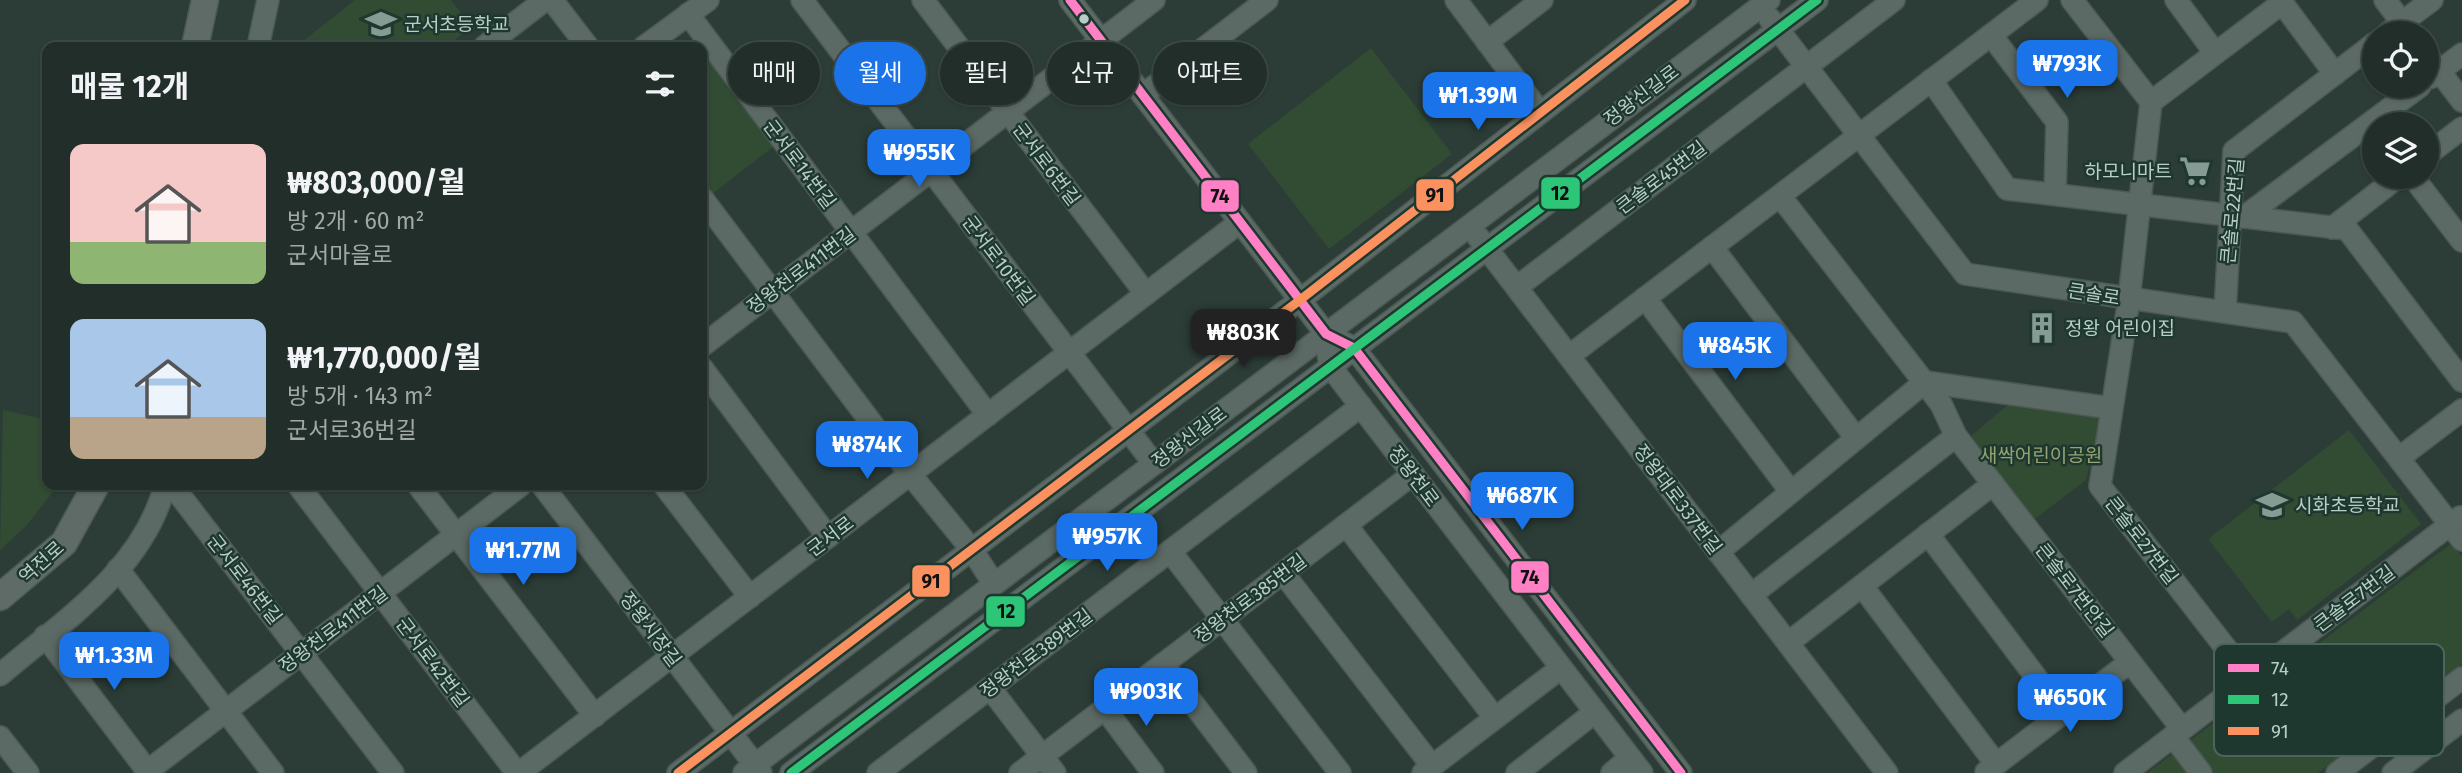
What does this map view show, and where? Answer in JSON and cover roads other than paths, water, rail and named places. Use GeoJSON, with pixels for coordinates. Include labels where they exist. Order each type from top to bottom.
{"type":"FeatureCollection","features":[{"type":"Feature","properties":{"kind":"main road"},"geometry":{"type":"LineString","coordinates":[[187,42],[195,0]]}},
{"type":"Feature","properties":{"kind":"main road"},"geometry":{"type":"LineString","coordinates":[[196,42],[205,0]]}},
{"type":"Feature","properties":{"kind":"main road","name":"역전로"},"geometry":{"type":"LineString","coordinates":[[0,582],[56,531],[84,490]]}},
{"type":"Feature","properties":{"kind":"main road","name":"역전로"},"geometry":{"type":"LineString","coordinates":[[0,597],[64,543],[93,490]]}},
{"type":"Feature","properties":{"kind":"street"},"geometry":{"type":"LineString","coordinates":[[259,42],[268,0]]}},
{"type":"Feature","properties":{"kind":"street"},"geometry":{"type":"LineString","coordinates":[[490,42],[545,0]]}},
{"type":"Feature","properties":{"kind":"street"},"geometry":{"type":"LineString","coordinates":[[552,0],[584,42]]}},
{"type":"Feature","properties":{"kind":"street"},"geometry":{"type":"LineString","coordinates":[[651,42],[708,0]]}},
{"type":"Feature","properties":{"kind":"street","name":"군서로10번길"},"geometry":{"type":"LineString","coordinates":[[802,0],[1154,464]]}},
{"type":"Feature","properties":{"kind":"street","name":"군서로6번길"},"geometry":{"type":"LineString","coordinates":[[923,0],[1146,294]]}},
{"type":"Feature","properties":{"kind":"street","name":"정왕천로"},"geometry":{"type":"LineString","coordinates":[[1070,0],[1326,334],[1354,348],[1681,773]]}},
{"type":"Feature","properties":{"kind":"street","name":"정왕천로411번길"},"geometry":{"type":"LineString","coordinates":[[707,342],[1154,0]]}},
{"type":"Feature","properties":{"kind":"street"},"geometry":{"type":"LineString","coordinates":[[1143,95],[1267,0]]}},
{"type":"Feature","properties":{"kind":"street"},"geometry":{"type":"LineString","coordinates":[[1456,0],[1539,111]]}},
{"type":"Feature","properties":{"kind":"street"},"geometry":{"type":"LineString","coordinates":[[1487,42],[1542,0]]}},
{"type":"Feature","properties":{"kind":"street"},"geometry":{"type":"LineString","coordinates":[[678,773],[1300,300],[1539,111],[1685,0]]}},
{"type":"Feature","properties":{"kind":"street","name":"정왕신길로"},"geometry":{"type":"LineString","coordinates":[[791,773],[1817,0]]}},
{"type":"Feature","properties":{"kind":"street","name":"큰솔로45번길"},"geometry":{"type":"LineString","coordinates":[[1517,287],[1894,0]]}},
{"type":"Feature","properties":{"kind":"street"},"geometry":{"type":"LineString","coordinates":[[1569,356],[2037,0]]}},
{"type":"Feature","properties":{"kind":"street"},"geometry":{"type":"LineString","coordinates":[[2072,0],[2151,102],[2281,1],[2335,74]]}},
{"type":"Feature","properties":{"kind":"street"},"geometry":{"type":"LineString","coordinates":[[2176,0],[2215,53]]}},
{"type":"Feature","properties":{"kind":"street"},"geometry":{"type":"LineString","coordinates":[[2385,0],[2396,21]]}},
{"type":"Feature","properties":{"kind":"street"},"geometry":{"type":"LineString","coordinates":[[2410,21],[2432,0]]}},
{"type":"Feature","properties":{"kind":"street","name":"정왕신길로"},"geometry":{"type":"LineString","coordinates":[[753,770],[1761,2]]}},
{"type":"Feature","properties":{"kind":"street","name":"큰솔로"},"geometry":{"type":"LineString","coordinates":[[1761,2],[1806,67],[1965,274],[2293,322],[2399,458],[2458,527]]}},
{"type":"Feature","properties":{"kind":"street","name":"군서로14번길"},"geometry":{"type":"LineString","coordinates":[[688,14],[988,415]]}},
{"type":"Feature","properties":{"kind":"street"},"geometry":{"type":"LineString","coordinates":[[1991,35],[2057,122],[2055,194]]}},
{"type":"Feature","properties":{"kind":"street","name":"큰솔로22번길"},"geometry":{"type":"LineString","coordinates":[[2225,312],[2237,216],[2234,151],[2362,53]]}},
{"type":"Feature","properties":{"kind":"street"},"geometry":{"type":"LineString","coordinates":[[2439,65],[2462,54]]}},
{"type":"Feature","properties":{"kind":"street"},"geometry":{"type":"LineString","coordinates":[[2439,77],[2462,100]]}},
{"type":"Feature","properties":{"kind":"street"},"geometry":{"type":"LineString","coordinates":[[1931,80],[2007,189],[2347,229],[2462,381]]}},
{"type":"Feature","properties":{"kind":"street"},"geometry":{"type":"LineString","coordinates":[[2237,216],[2403,98]]}},
{"type":"Feature","properties":{"kind":"street","name":"큰솔로27번길"},"geometry":{"type":"LineString","coordinates":[[2151,102],[2129,299],[2100,486],[2223,644]]}},
{"type":"Feature","properties":{"kind":"street"},"geometry":{"type":"LineString","coordinates":[[2439,146],[2462,128]]}},
{"type":"Feature","properties":{"kind":"street"},"geometry":{"type":"LineString","coordinates":[[2332,228],[2382,189]]}},
{"type":"Feature","properties":{"kind":"street"},"geometry":{"type":"LineString","coordinates":[[2422,189],[2462,241]]}},
{"type":"Feature","properties":{"kind":"street","name":"큰솔로7번안길"},"geometry":{"type":"LineString","coordinates":[[1780,196],[1941,404],[1956,436],[2130,662],[2178,733],[2197,768]]}},
{"type":"Feature","properties":{"kind":"street"},"geometry":{"type":"LineString","coordinates":[[707,205],[910,474],[972,550],[994,584]]}},
{"type":"Feature","properties":{"kind":"street","name":"군서로"},"geometry":{"type":"LineString","coordinates":[[518,773],[1240,222]]}},
{"type":"Feature","properties":{"kind":"street","name":"정왕대로337번길"},"geometry":{"type":"LineString","coordinates":[[1469,225],[1886,773]]}},
{"type":"Feature","properties":{"kind":"street"},"geometry":{"type":"LineString","coordinates":[[1712,247],[1856,438]]}},
{"type":"Feature","properties":{"kind":"street"},"geometry":{"type":"LineString","coordinates":[[1645,298],[1791,492]]}},
{"type":"Feature","properties":{"kind":"street"},"geometry":{"type":"LineString","coordinates":[[1326,334],[1330,366]]}},
{"type":"Feature","properties":{"kind":"street","name":"정왕천로"},"geometry":{"type":"LineString","coordinates":[[1330,366],[1636,766]]}},
{"type":"Feature","properties":{"kind":"street"},"geometry":{"type":"LineString","coordinates":[[707,376],[828,537]]}},
{"type":"Feature","properties":{"kind":"street"},"geometry":{"type":"LineString","coordinates":[[1718,552],[1924,382],[2111,408]]}},
{"type":"Feature","properties":{"kind":"street","name":"정왕천로389번길"},"geometry":{"type":"LineString","coordinates":[[878,773],[1361,406]]}},
{"type":"Feature","properties":{"kind":"street"},"geometry":{"type":"LineString","coordinates":[[2399,458],[2462,410]]}},
{"type":"Feature","properties":{"kind":"street"},"geometry":{"type":"LineString","coordinates":[[1751,596],[1956,436]]}},
{"type":"Feature","properties":{"kind":"street","name":"정왕천로385번길"},"geometry":{"type":"LineString","coordinates":[[1020,773],[1048,765],[1105,709],[1413,474]]}},
{"type":"Feature","properties":{"kind":"street"},"geometry":{"type":"LineString","coordinates":[[1788,643],[1993,484]]}},
{"type":"Feature","properties":{"kind":"street"},"geometry":{"type":"LineString","coordinates":[[0,675],[118,569],[151,522],[163,490]]}},
{"type":"Feature","properties":{"kind":"street","name":"군서로46번길"},"geometry":{"type":"LineString","coordinates":[[176,490],[393,773]]}},
{"type":"Feature","properties":{"kind":"street","name":"군서로42번길"},"geometry":{"type":"LineString","coordinates":[[302,490],[518,773]]}},
{"type":"Feature","properties":{"kind":"street"},"geometry":{"type":"LineString","coordinates":[[422,490],[594,716]]}},
{"type":"Feature","properties":{"kind":"street","name":"정왕천로411번길"},"geometry":{"type":"LineString","coordinates":[[147,772],[514,490]]}},
{"type":"Feature","properties":{"kind":"street","name":"정왕시장길"},"geometry":{"type":"LineString","coordinates":[[546,490],[730,733],[753,770]]}},
{"type":"Feature","properties":{"kind":"street"},"geometry":{"type":"LineString","coordinates":[[668,490],[750,597]]}},
{"type":"Feature","properties":{"kind":"street"},"geometry":{"type":"LineString","coordinates":[[1346,525],[1495,718]]}},
{"type":"Feature","properties":{"kind":"street","name":"큰솔로7번길"},"geometry":{"type":"LineString","coordinates":[[2296,644],[2458,527]]}},
{"type":"Feature","properties":{"kind":"street"},"geometry":{"type":"LineString","coordinates":[[1928,534],[2063,713]]}},
{"type":"Feature","properties":{"kind":"street"},"geometry":{"type":"LineString","coordinates":[[1170,551],[1340,773]]}},
{"type":"Feature","properties":{"kind":"street"},"geometry":{"type":"LineString","coordinates":[[118,569],[273,773]]}},
{"type":"Feature","properties":{"kind":"street"},"geometry":{"type":"LineString","coordinates":[[1283,573],[1427,770],[1561,668]]}},
{"type":"Feature","properties":{"kind":"street"},"geometry":{"type":"LineString","coordinates":[[1862,586],[1990,769],[2130,662]]}},
{"type":"Feature","properties":{"kind":"street"},"geometry":{"type":"LineString","coordinates":[[45,636],[147,772]]}},
{"type":"Feature","properties":{"kind":"street"},"geometry":{"type":"LineString","coordinates":[[1163,664],[1246,773]]}},
{"type":"Feature","properties":{"kind":"street"},"geometry":{"type":"LineString","coordinates":[[2444,692],[2462,678]]}},
{"type":"Feature","properties":{"kind":"street"},"geometry":{"type":"LineString","coordinates":[[990,688],[1048,765]]}},
{"type":"Feature","properties":{"kind":"street","name":"큰솔로7번길"},"geometry":{"type":"LineString","coordinates":[[2125,773],[2214,705]]}},
{"type":"Feature","properties":{"kind":"street"},"geometry":{"type":"LineString","coordinates":[[1105,709],[1153,773]]}},
{"type":"Feature","properties":{"kind":"street"},"geometry":{"type":"LineString","coordinates":[[1517,773],[1595,712]]}},
{"type":"Feature","properties":{"kind":"street"},"geometry":{"type":"LineString","coordinates":[[2444,734],[2462,720]]}},
{"type":"Feature","properties":{"kind":"street"},"geometry":{"type":"LineString","coordinates":[[0,737],[28,773]]}},
{"type":"Feature","properties":{"kind":"street"},"geometry":{"type":"LineString","coordinates":[[2336,773],[2359,756]]}},
{"type":"Feature","properties":{"kind":"street"},"geometry":{"type":"LineString","coordinates":[[2393,773],[2415,756]]}},
{"type":"Feature","properties":{"kind":"street"},"geometry":{"type":"LineString","coordinates":[[1612,773],[1636,766]]}},
{"type":"Feature","properties":{"kind":"place","name":"군서초등학교"},"geometry":{"type":"Point","coordinates":[381,24]}},
{"type":"Feature","properties":{"kind":"place","name":"하모니마트"},"geometry":{"type":"Point","coordinates":[2195,171]}},
{"type":"Feature","properties":{"kind":"place","name":"정왕 어린이집"},"geometry":{"type":"Point","coordinates":[2042,328]}},
{"type":"Feature","properties":{"kind":"place","name":"시화초등학교"},"geometry":{"type":"Point","coordinates":[2272,505]}},
{"type":"Feature","properties":{"kind":"park label","name":"새싹어린이공원"},"geometry":{"type":"Point","coordinates":[2041,455]}}]}
